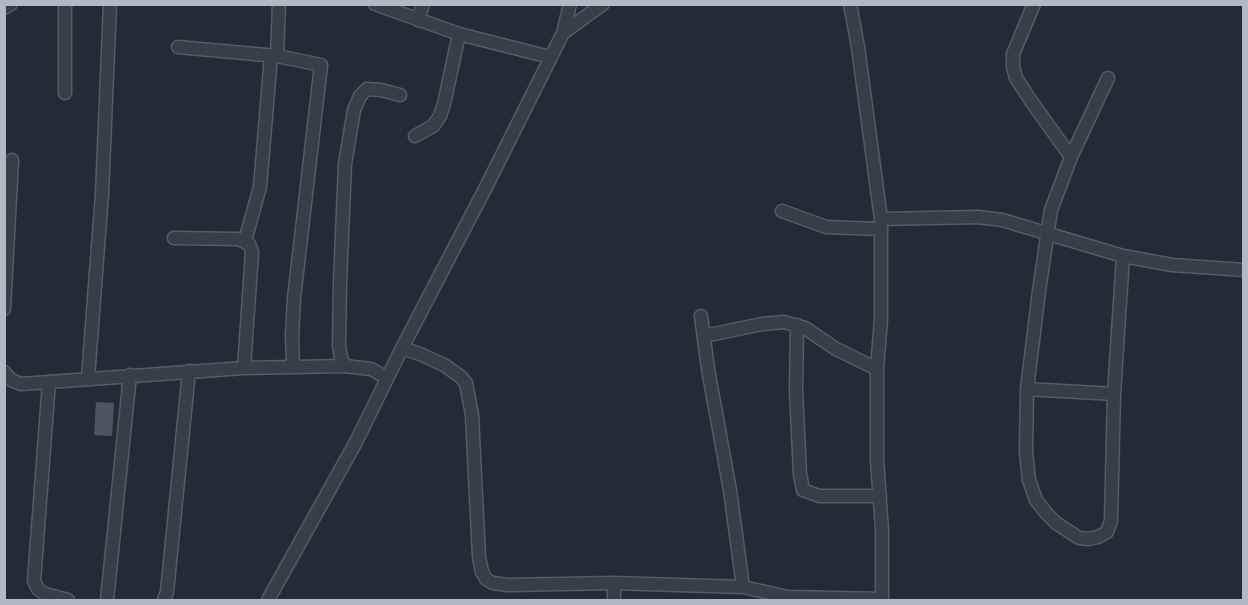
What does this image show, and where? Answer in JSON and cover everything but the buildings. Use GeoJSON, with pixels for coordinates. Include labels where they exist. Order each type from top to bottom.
{"type":"FeatureCollection","features":[{"type":"Feature","properties":{"kind":"street"},"geometry":{"type":"LineString","coordinates":[[4,8],[11,4]]}},
{"type":"Feature","properties":{"kind":"street"},"geometry":{"type":"LineString","coordinates":[[65,4],[65,93]]}},
{"type":"Feature","properties":{"kind":"street"},"geometry":{"type":"LineString","coordinates":[[88,378],[102,194],[111,4]]}},
{"type":"Feature","properties":{"kind":"street"},"geometry":{"type":"LineString","coordinates":[[244,241],[260,187],[279,4]]}},
{"type":"Feature","properties":{"kind":"street"},"geometry":{"type":"LineString","coordinates":[[375,4],[459,34],[550,57]]}},
{"type":"Feature","properties":{"kind":"street"},"geometry":{"type":"LineString","coordinates":[[418,20],[423,4]]}},
{"type":"Feature","properties":{"kind":"street"},"geometry":{"type":"LineString","coordinates":[[268,600],[356,442],[486,186],[563,33],[570,4]]}},
{"type":"Feature","properties":{"kind":"street"},"geometry":{"type":"LineString","coordinates":[[563,33],[603,4]]}},
{"type":"Feature","properties":{"kind":"street"},"geometry":{"type":"LineString","coordinates":[[402,348],[444,365],[466,383],[472,415],[479,557],[482,572],[486,579],[493,583],[743,587],[788,599],[882,600],[882,530],[877,460],[881,224],[858,47],[850,4]]}},
{"type":"Feature","properties":{"kind":"street"},"geometry":{"type":"LineString","coordinates":[[1034,4],[1013,54],[1013,68],[1016,78],[1071,157]]}},
{"type":"Feature","properties":{"kind":"street"},"geometry":{"type":"LineString","coordinates":[[415,136],[433,126],[440,116],[459,34]]}},
{"type":"Feature","properties":{"kind":"street"},"geometry":{"type":"LineString","coordinates":[[178,46],[274,56],[319,63],[322,68],[294,298],[292,367]]}},
{"type":"Feature","properties":{"kind":"street"},"geometry":{"type":"LineString","coordinates":[[1108,78],[1071,157],[1054,201],[1047,232],[1027,389],[1026,452],[1029,480],[1036,500],[1046,513],[1056,523],[1079,538],[1098,537],[1107,532],[1111,522],[1114,394],[1123,256]]}},
{"type":"Feature","properties":{"kind":"street"},"geometry":{"type":"LineString","coordinates":[[345,366],[339,346],[340,282],[345,164],[354,110],[360,96],[367,89],[400,94]]}},
{"type":"Feature","properties":{"kind":"street"},"geometry":{"type":"LineString","coordinates":[[4,309],[12,160]]}},
{"type":"Feature","properties":{"kind":"street"},"geometry":{"type":"LineString","coordinates":[[783,211],[826,227],[978,217],[1002,220],[1123,256],[1172,265],[1244,270]]}},
{"type":"Feature","properties":{"kind":"street"},"geometry":{"type":"LineString","coordinates":[[174,238],[238,239],[249,244],[252,252],[244,368]]}},
{"type":"Feature","properties":{"kind":"street"},"geometry":{"type":"LineString","coordinates":[[701,316],[708,369],[730,490],[743,587]]}},
{"type":"Feature","properties":{"kind":"street"},"geometry":{"type":"LineString","coordinates":[[704,336],[762,324],[784,322],[797,325],[836,349],[877,369]]}},
{"type":"Feature","properties":{"kind":"street"},"geometry":{"type":"LineString","coordinates":[[797,325],[796,391],[800,474],[803,490],[819,496],[880,496]]}},
{"type":"Feature","properties":{"kind":"street"},"geometry":{"type":"LineString","coordinates":[[4,372],[10,380],[21,384],[189,371],[345,366],[371,369],[387,378]]}},
{"type":"Feature","properties":{"kind":"street"},"geometry":{"type":"LineString","coordinates":[[164,600],[167,592],[189,371]]}},
{"type":"Feature","properties":{"kind":"street"},"geometry":{"type":"LineString","coordinates":[[107,600],[130,375]]}},
{"type":"Feature","properties":{"kind":"street"},"geometry":{"type":"LineString","coordinates":[[50,382],[34,581],[38,589],[45,594],[68,600]]}},
{"type":"Feature","properties":{"kind":"street"},"geometry":{"type":"LineString","coordinates":[[1027,389],[1114,394]]}},
{"type":"Feature","properties":{"kind":"street"},"geometry":{"type":"LineString","coordinates":[[614,584],[614,600]]}}]}
